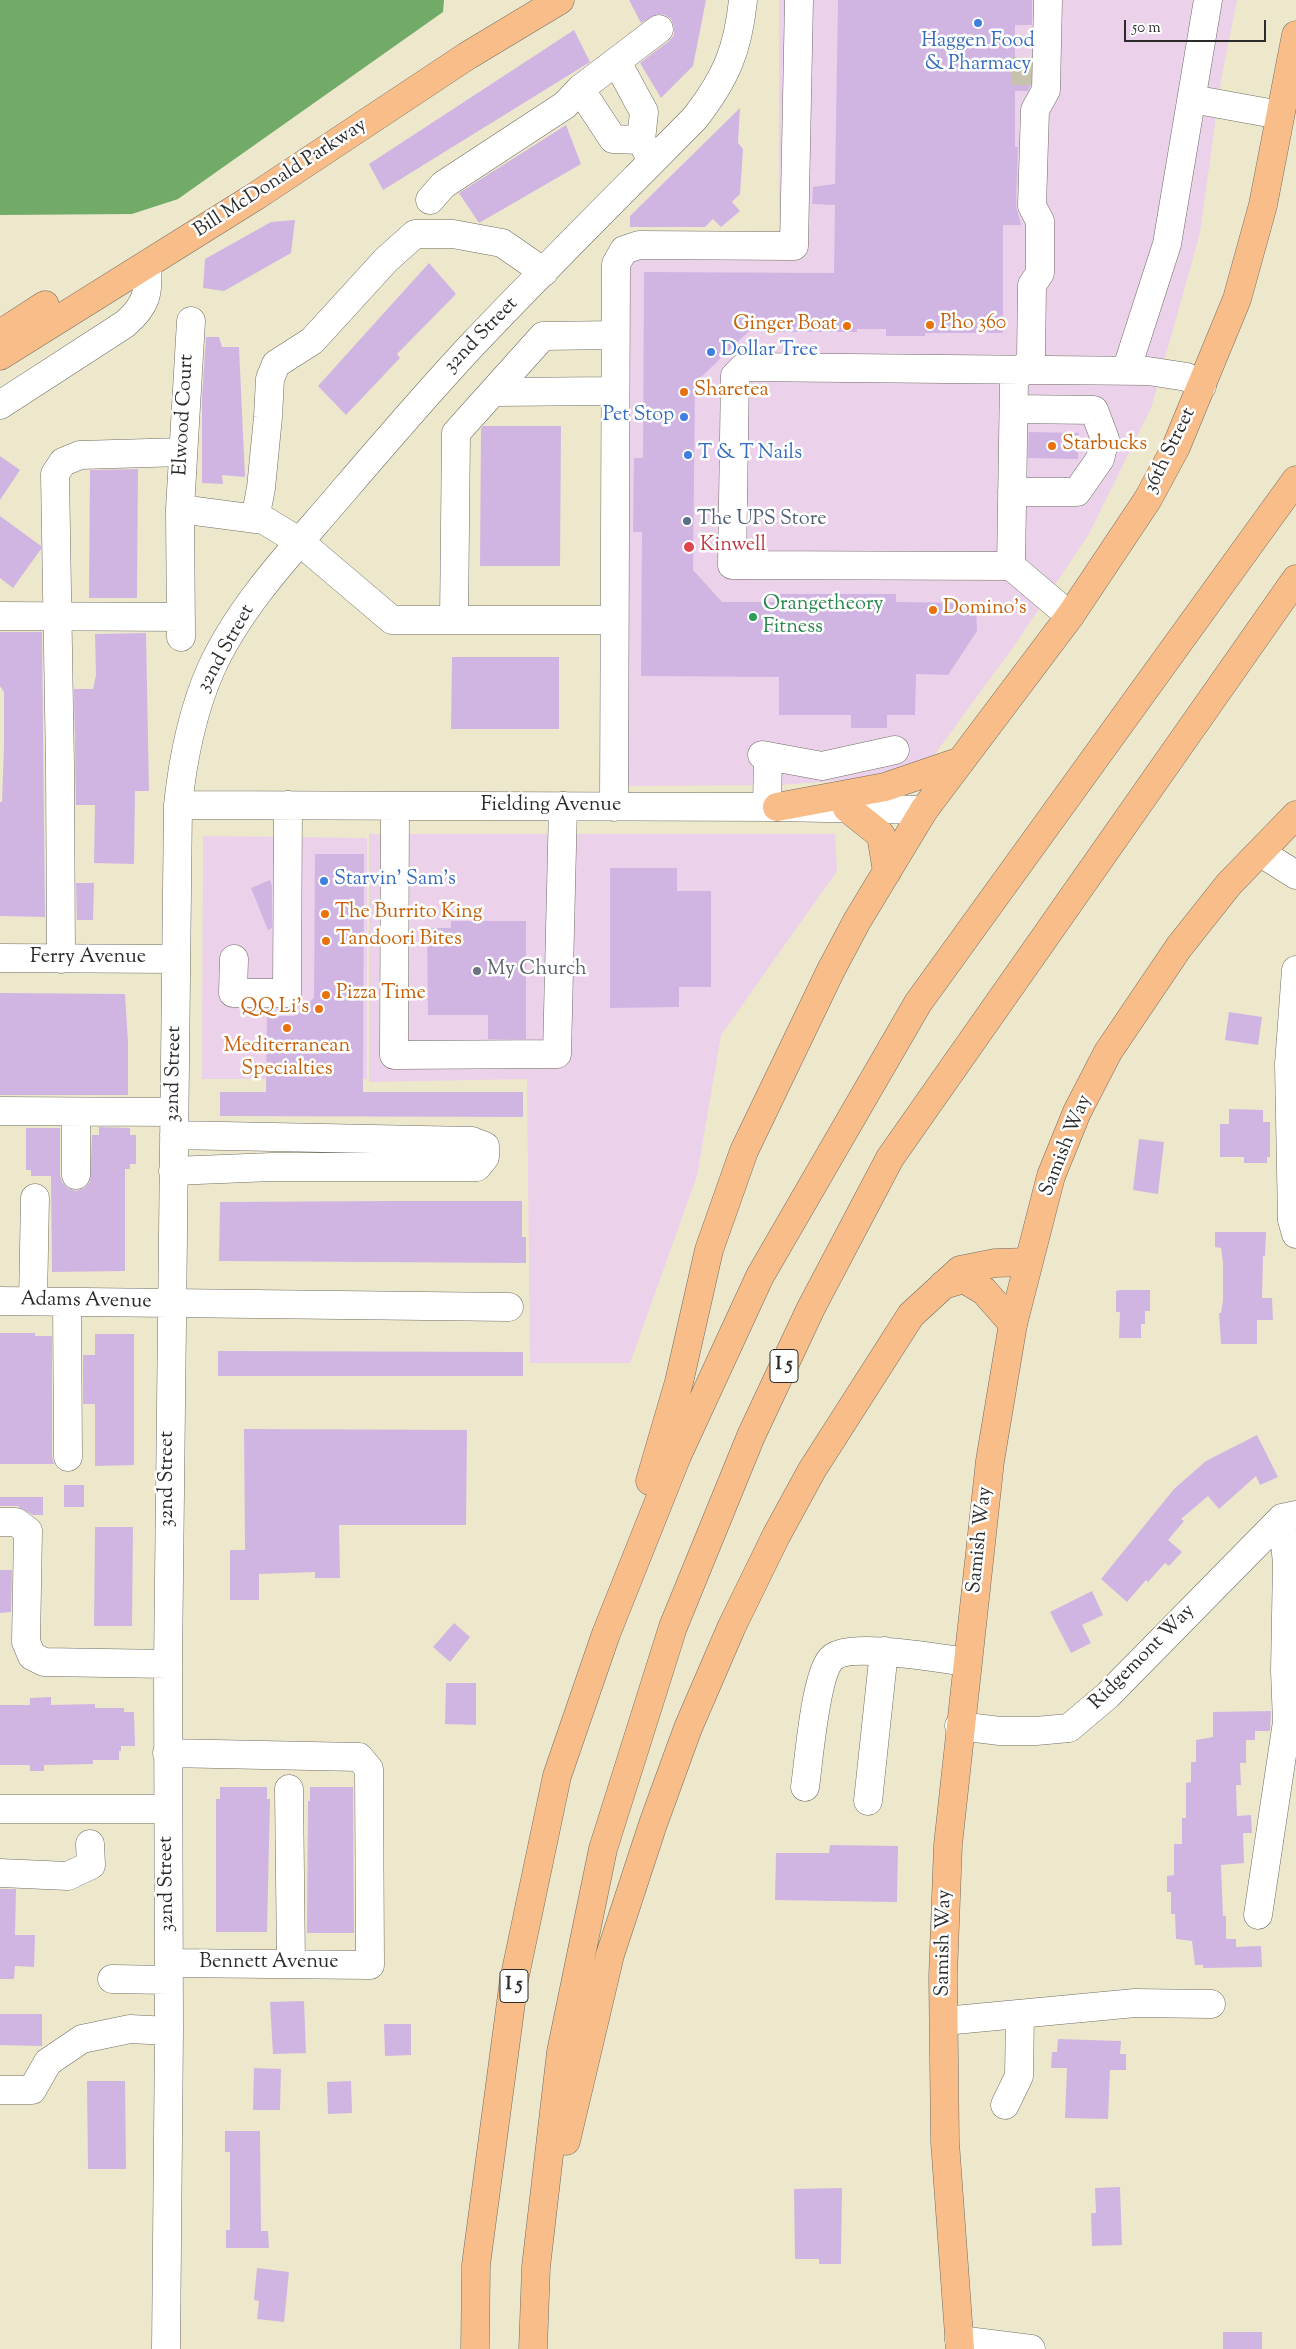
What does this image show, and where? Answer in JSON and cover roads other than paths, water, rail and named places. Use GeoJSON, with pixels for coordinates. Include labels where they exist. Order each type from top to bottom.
{"type":"FeatureCollection","features":[{"type":"Feature","properties":{"kind":"main road","name":"Bill McDonald Parkway"},"geometry":{"type":"LineString","coordinates":[[0,334],[537,0]]}},
{"type":"Feature","properties":{"kind":"main road","name":"Bill McDonald Parkway"},"geometry":{"type":"LineString","coordinates":[[0,356],[256,196],[468,56],[560,0]]}},
{"type":"Feature","properties":{"kind":"main road","name":"36th Street"},"geometry":{"type":"LineString","coordinates":[[606,1634],[679,1382],[709,1250],[744,1151],[830,970],[924,810],[1070,616],[1148,498],[1176,447],[1237,299],[1263,205],[1296,35]]}},
{"type":"Feature","properties":{"kind":"main road","name":"I 5"},"geometry":{"type":"LineString","coordinates":[[475,2349],[476,2265],[514,1980],[557,1776],[606,1634],[677,1456],[760,1276],[918,1003],[1296,480]]}},
{"type":"Feature","properties":{"kind":"main road","name":"I 5"},"geometry":{"type":"LineString","coordinates":[[533,2349],[536,2267],[561,2052],[603,1848],[673,1627],[751,1436],[811,1308],[890,1158],[1296,580]]}},
{"type":"Feature","properties":{"kind":"main road"},"geometry":{"type":"LineString","coordinates":[[772,807],[885,787],[961,760]]}},
{"type":"Feature","properties":{"kind":"main road"},"geometry":{"type":"LineString","coordinates":[[847,808],[882,835],[886,872]]}},
{"type":"Feature","properties":{"kind":"main road","name":"Samish Way"},"geometry":{"type":"LineString","coordinates":[[959,2344],[945,2142],[944,2021],[948,1845],[959,1726],[990,1462],[1013,1324],[1051,1176],[1077,1112],[1108,1052],[1179,947],[1229,884],[1261,854],[1296,815]]}},
{"type":"Feature","properties":{"kind":"main road"},"geometry":{"type":"LineString","coordinates":[[536,2267],[610,1954],[653,1824],[688,1728],[732,1626],[776,1536],[812,1470],[910,1315],[960,1270],[995,1263],[1028,1262]]}},
{"type":"Feature","properties":{"kind":"main road"},"geometry":{"type":"LineString","coordinates":[[943,1285],[964,1279],[984,1290],[1013,1324]]}},
{"type":"Feature","properties":{"kind":"street","name":"32nd Street"},"geometry":{"type":"LineString","coordinates":[[166,2349],[169,2031],[167,1753],[178,805],[182,763],[198,701],[212,667],[243,615],[300,542],[430,392],[544,272],[646,151],[695,118],[716,91],[734,53],[740,29],[743,0]]}},
{"type":"Feature","properties":{"kind":"street"},"geometry":{"type":"LineString","coordinates":[[614,807],[613,620],[616,264],[624,250],[639,245],[794,246],[799,0]]}},
{"type":"Feature","properties":{"kind":"street"},"geometry":{"type":"LineString","coordinates":[[1126,371],[1167,244],[1208,0]]}},
{"type":"Feature","properties":{"kind":"street"},"geometry":{"type":"LineString","coordinates":[[1026,57],[1048,12]]}},
{"type":"Feature","properties":{"kind":"street"},"geometry":{"type":"LineString","coordinates":[[1011,566],[1014,381],[1031,359],[1032,285],[1040,272],[1040,221],[1032,206],[1031,100],[1046,90],[1048,12]]}},
{"type":"Feature","properties":{"kind":"street"},"geometry":{"type":"LineString","coordinates":[[430,200],[443,185],[565,105],[580,89],[659,29]]}},
{"type":"Feature","properties":{"kind":"street"},"geometry":{"type":"LineString","coordinates":[[580,89],[613,138],[646,151],[644,112],[617,62]]}},
{"type":"Feature","properties":{"kind":"street"},"geometry":{"type":"LineString","coordinates":[[1192,99],[1280,115]]}},
{"type":"Feature","properties":{"kind":"street"},"geometry":{"type":"LineString","coordinates":[[255,519],[261,488],[270,380],[276,364],[312,341],[386,260],[415,234],[452,234],[502,243],[544,272]]}},
{"type":"Feature","properties":{"kind":"street"},"geometry":{"type":"LineString","coordinates":[[0,406],[125,324],[140,310],[146,294],[148,280],[146,265]]}},
{"type":"Feature","properties":{"kind":"street","name":"Elwood Court"},"geometry":{"type":"LineString","coordinates":[[57,617],[181,627],[180,509],[190,321]]}},
{"type":"Feature","properties":{"kind":"street"},"geometry":{"type":"LineString","coordinates":[[454,620],[456,433],[543,336],[615,335]]}},
{"type":"Feature","properties":{"kind":"street"},"geometry":{"type":"LineString","coordinates":[[1070,616],[1011,566],[732,565],[735,376],[744,367],[1148,371],[1187,377],[1202,386]]}},
{"type":"Feature","properties":{"kind":"street"},"geometry":{"type":"LineString","coordinates":[[492,392],[614,391]]}},
{"type":"Feature","properties":{"kind":"street"},"geometry":{"type":"LineString","coordinates":[[1012,492],[1077,492],[1100,459],[1105,439],[1094,410],[1014,409]]}},
{"type":"Feature","properties":{"kind":"street"},"geometry":{"type":"LineString","coordinates":[[61,958],[55,474],[63,462],[80,455],[183,452]]}},
{"type":"Feature","properties":{"kind":"street"},"geometry":{"type":"LineString","coordinates":[[180,509],[264,520],[300,542],[392,620],[613,620]]}},
{"type":"Feature","properties":{"kind":"street"},"geometry":{"type":"LineString","coordinates":[[0,616],[57,617]]}},
{"type":"Feature","properties":{"kind":"street"},"geometry":{"type":"LineString","coordinates":[[772,807],[765,756],[822,766],[895,750]]}},
{"type":"Feature","properties":{"kind":"street","name":"Fielding Avenue"},"geometry":{"type":"LineString","coordinates":[[178,805],[772,807],[924,810]]}},
{"type":"Feature","properties":{"kind":"street"},"geometry":{"type":"LineString","coordinates":[[234,959],[233,993],[287,993],[288,805]]}},
{"type":"Feature","properties":{"kind":"street"},"geometry":{"type":"LineString","coordinates":[[396,806],[394,1055],[557,1054],[563,806]]}},
{"type":"Feature","properties":{"kind":"street"},"geometry":{"type":"LineString","coordinates":[[1261,854],[1296,875]]}},
{"type":"Feature","properties":{"kind":"street","name":"Ferry Avenue"},"geometry":{"type":"LineString","coordinates":[[0,958],[176,959]]}},
{"type":"Feature","properties":{"kind":"street"},"geometry":{"type":"LineString","coordinates":[[1296,970],[1289,1064],[1292,1220],[1296,1234]]}},
{"type":"Feature","properties":{"kind":"street"},"geometry":{"type":"LineString","coordinates":[[0,1111],[72,1112],[174,1124],[226,1136],[472,1141],[485,1146],[485,1158],[476,1167],[174,1171]]}},
{"type":"Feature","properties":{"kind":"street"},"geometry":{"type":"LineString","coordinates":[[0,1125],[59,1123],[72,1112]]}},
{"type":"Feature","properties":{"kind":"street"},"geometry":{"type":"LineString","coordinates":[[72,1112],[76,1175]]}},
{"type":"Feature","properties":{"kind":"street"},"geometry":{"type":"LineString","coordinates":[[226,1136],[228,1169]]}},
{"type":"Feature","properties":{"kind":"street"},"geometry":{"type":"LineString","coordinates":[[33,1301],[34,1198]]}},
{"type":"Feature","properties":{"kind":"street","name":"Adams Avenue"},"geometry":{"type":"LineString","coordinates":[[0,1301],[509,1307]]}},
{"type":"Feature","properties":{"kind":"street"},"geometry":{"type":"LineString","coordinates":[[67,1302],[68,1457]]}},
{"type":"Feature","properties":{"kind":"street"},"geometry":{"type":"LineString","coordinates":[[1258,1915],[1288,1722],[1284,1671],[1289,1516]]}},
{"type":"Feature","properties":{"kind":"street","name":"Ridgemont Way"},"geometry":{"type":"LineString","coordinates":[[959,1726],[1028,1731],[1069,1728],[1108,1695],[1289,1516]]}},
{"type":"Feature","properties":{"kind":"street"},"geometry":{"type":"LineString","coordinates":[[0,1522],[16,1522],[28,1531],[26,1642],[32,1656],[44,1662],[168,1664]]}},
{"type":"Feature","properties":{"kind":"street"},"geometry":{"type":"LineString","coordinates":[[1284,1671],[1295,1647],[1296,1639]]}},
{"type":"Feature","properties":{"kind":"street"},"geometry":{"type":"LineString","coordinates":[[805,1787],[819,1688],[831,1660],[842,1652],[884,1651],[967,1662]]}},
{"type":"Feature","properties":{"kind":"street"},"geometry":{"type":"LineString","coordinates":[[868,1801],[884,1651]]}},
{"type":"Feature","properties":{"kind":"street","name":"Bennett Avenue"},"geometry":{"type":"LineString","coordinates":[[112,1979],[169,1972],[291,1964],[370,1965],[369,1769],[359,1756],[167,1753]]}},
{"type":"Feature","properties":{"kind":"street"},"geometry":{"type":"LineString","coordinates":[[289,1789],[291,1964]]}},
{"type":"Feature","properties":{"kind":"street"},"geometry":{"type":"LineString","coordinates":[[0,1809],[167,1809]]}},
{"type":"Feature","properties":{"kind":"street"},"geometry":{"type":"LineString","coordinates":[[0,1873],[70,1875],[91,1865],[90,1844]]}},
{"type":"Feature","properties":{"kind":"street"},"geometry":{"type":"LineString","coordinates":[[944,2021],[1135,2003],[1211,2004]]}},
{"type":"Feature","properties":{"kind":"street"},"geometry":{"type":"LineString","coordinates":[[1005,2105],[1019,2076],[1020,2014]]}},
{"type":"Feature","properties":{"kind":"street"},"geometry":{"type":"LineString","coordinates":[[0,2090],[32,2090],[48,2062],[82,2039],[130,2029],[169,2031]]}},
{"type":"Feature","properties":{"kind":"street"},"geometry":{"type":"LineString","coordinates":[[959,2344],[1031,2349]]}},
{"type":"Feature","properties":{"kind":"tunnel"},"geometry":{"type":"LineString","coordinates":[[1026,57],[1026,91]]}},
{"type":"Feature","properties":{"kind":"place","name":"Haggen Food & Pharmacy"},"geometry":{"type":"Point","coordinates":[978,23]}},
{"type":"Feature","properties":{"kind":"place","name":"Pho 360"},"geometry":{"type":"Point","coordinates":[930,325]}},
{"type":"Feature","properties":{"kind":"place","name":"Ginger Boat"},"geometry":{"type":"Point","coordinates":[847,326]}},
{"type":"Feature","properties":{"kind":"place","name":"Dollar Tree"},"geometry":{"type":"Point","coordinates":[711,352]}},
{"type":"Feature","properties":{"kind":"place","name":"Sharetea"},"geometry":{"type":"Point","coordinates":[684,392]}},
{"type":"Feature","properties":{"kind":"place","name":"Pet Stop"},"geometry":{"type":"Point","coordinates":[684,417]}},
{"type":"Feature","properties":{"kind":"place","name":"Starbucks"},"geometry":{"type":"Point","coordinates":[1052,446]}},
{"type":"Feature","properties":{"kind":"place","name":"T & T Nails"},"geometry":{"type":"Point","coordinates":[688,455]}},
{"type":"Feature","properties":{"kind":"place","name":"The UPS Store"},"geometry":{"type":"Point","coordinates":[687,521]}},
{"type":"Feature","properties":{"kind":"place","name":"Kinwell"},"geometry":{"type":"Point","coordinates":[689,547]}},
{"type":"Feature","properties":{"kind":"place","name":"Domino's"},"geometry":{"type":"Point","coordinates":[933,610]}},
{"type":"Feature","properties":{"kind":"place","name":"Orangetheory Fitness"},"geometry":{"type":"Point","coordinates":[753,617]}},
{"type":"Feature","properties":{"kind":"place","name":"Starvin' Sam's"},"geometry":{"type":"Point","coordinates":[324,881]}},
{"type":"Feature","properties":{"kind":"place","name":"The Burrito King"},"geometry":{"type":"Point","coordinates":[325,914]}},
{"type":"Feature","properties":{"kind":"place","name":"Tandoori Bites"},"geometry":{"type":"Point","coordinates":[326,941]}},
{"type":"Feature","properties":{"kind":"place","name":"My Church"},"geometry":{"type":"Point","coordinates":[477,971]}},
{"type":"Feature","properties":{"kind":"place","name":"Pizza Time"},"geometry":{"type":"Point","coordinates":[326,995]}},
{"type":"Feature","properties":{"kind":"place","name":"QQ Li's"},"geometry":{"type":"Point","coordinates":[319,1009]}},
{"type":"Feature","properties":{"kind":"place","name":"Mediterranean Specialties"},"geometry":{"type":"Point","coordinates":[287,1028]}}]}
